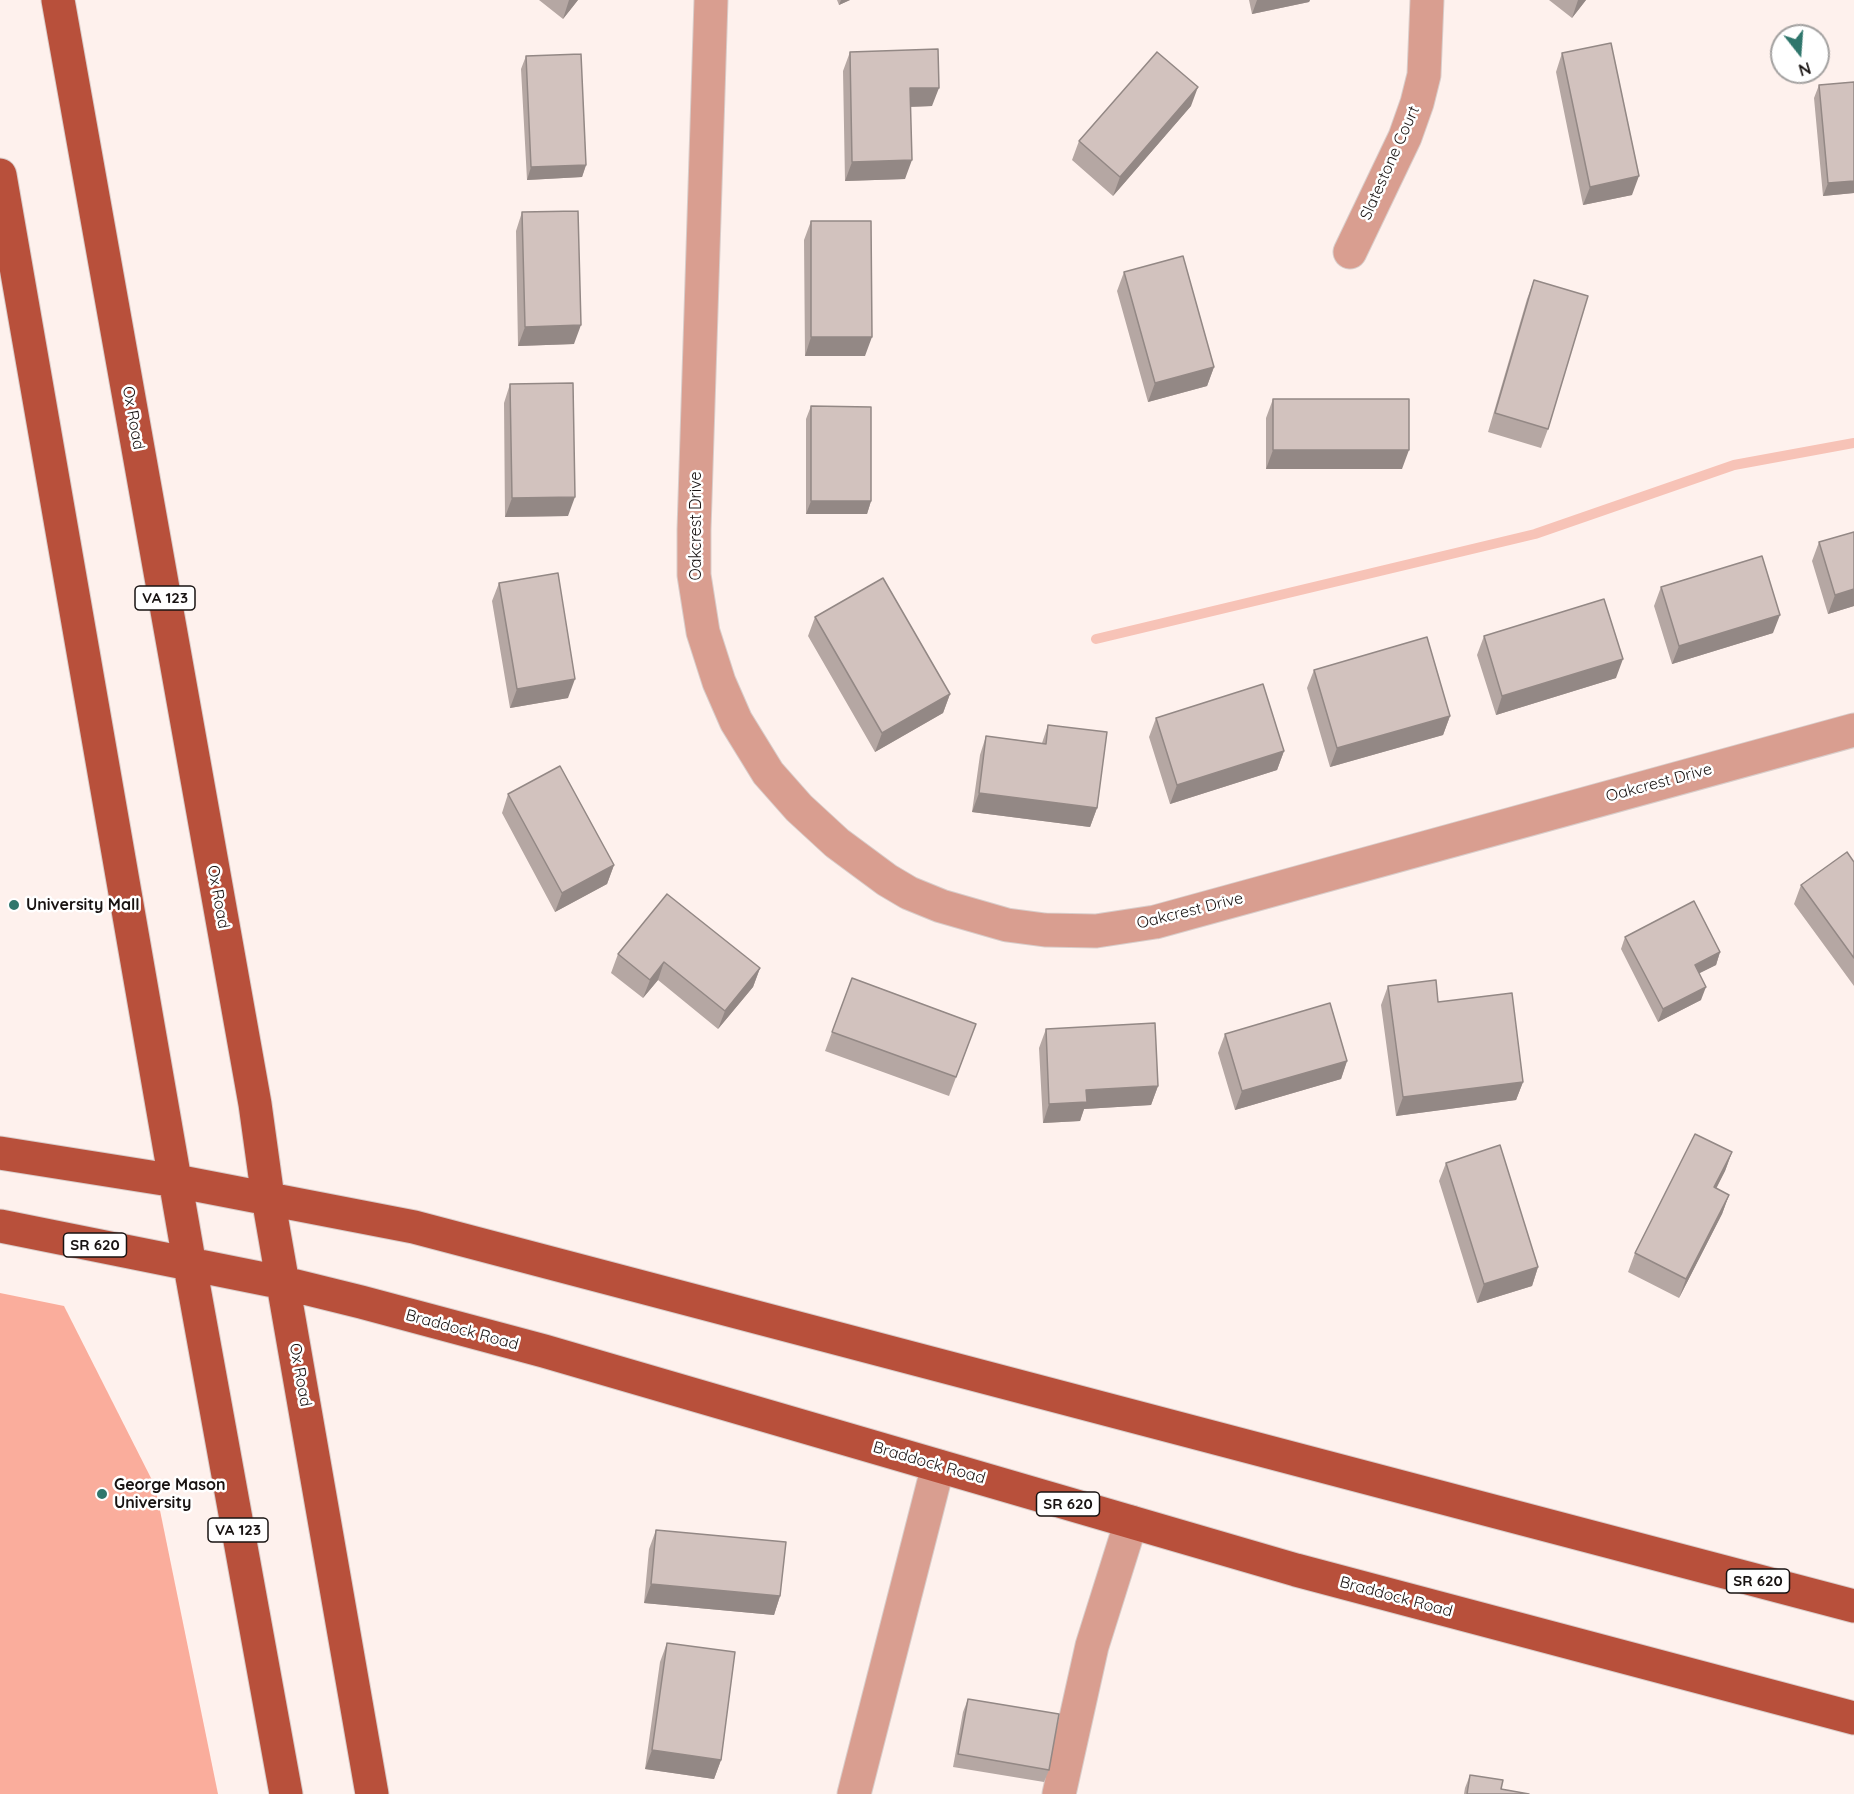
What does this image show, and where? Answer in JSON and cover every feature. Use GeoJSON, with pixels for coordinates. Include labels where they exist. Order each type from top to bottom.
{"type":"FeatureCollection","features":[{"type":"Feature","properties":{"kind":"main road","name":"Ox Road"},"geometry":{"type":"LineString","coordinates":[[58,0],[255,1104],[267,1198],[284,1282],[372,1794]]}},
{"type":"Feature","properties":{"kind":"main road","name":"VA 123"},"geometry":{"type":"LineString","coordinates":[[0,175],[190,1266],[286,1794]]}},
{"type":"Feature","properties":{"kind":"main road","name":"SR 620"},"geometry":{"type":"LineString","coordinates":[[0,1153],[176,1181],[414,1227],[1854,1606]]}},
{"type":"Feature","properties":{"kind":"main road","name":"Braddock Road"},"geometry":{"type":"LineString","coordinates":[[0,1226],[190,1266],[284,1282],[544,1351],[1296,1570],[1854,1718]]}},
{"type":"Feature","properties":{"kind":"street","name":"Oakcrest Drive"},"geometry":{"type":"LineString","coordinates":[[711,0],[694,530],[694,575],[704,632],[719,682],[736,721],[768,773],[799,808],[837,843],[887,880],[909,893],[940,906],[1007,925],[1045,930],[1096,931],[1155,922],[1854,730]]}},
{"type":"Feature","properties":{"kind":"street","name":"Slatestone Court"},"geometry":{"type":"LineString","coordinates":[[1350,252],[1405,137],[1417,103],[1424,75],[1427,0]]}},
{"type":"Feature","properties":{"kind":"street"},"geometry":{"type":"LineString","coordinates":[[854,1794],[938,1466]]}},
{"type":"Feature","properties":{"kind":"street"},"geometry":{"type":"LineString","coordinates":[[1059,1794],[1092,1646],[1131,1522]]}},
{"type":"Feature","properties":{"kind":"shaded area","name":"George Mason University"},"geometry":{"type":"Polygon","coordinates":[[[0,1293],[64,1306],[155,1486],[218,1794],[0,1794],[0,1293]]]}},
{"type":"Feature","properties":{"kind":"building"},"geometry":{"type":"Polygon","coordinates":[[[1611,43],[1639,176],[1590,187],[1562,53],[1611,43]]]}},
{"type":"Feature","properties":{"kind":"building"},"geometry":{"type":"Polygon","coordinates":[[[938,49],[939,88],[910,88],[912,160],[852,162],[850,52],[938,49]]]}},
{"type":"Feature","properties":{"kind":"building"},"geometry":{"type":"Polygon","coordinates":[[[1157,52],[1198,87],[1120,177],[1079,141],[1157,52]]]}},
{"type":"Feature","properties":{"kind":"building"},"geometry":{"type":"Polygon","coordinates":[[[581,54],[586,165],[531,167],[526,56],[581,54]]]}},
{"type":"Feature","properties":{"kind":"building"},"geometry":{"type":"Polygon","coordinates":[[[1854,82],[1854,181],[1828,183],[1819,85],[1854,82]]]}},
{"type":"Feature","properties":{"kind":"building"},"geometry":{"type":"Polygon","coordinates":[[[578,211],[581,325],[525,327],[522,212],[578,211]]]}},
{"type":"Feature","properties":{"kind":"building"},"geometry":{"type":"Polygon","coordinates":[[[811,221],[871,221],[872,337],[811,337],[811,221]]]}},
{"type":"Feature","properties":{"kind":"building"},"geometry":{"type":"Polygon","coordinates":[[[1183,256],[1214,367],[1155,383],[1124,272],[1183,256]]]}},
{"type":"Feature","properties":{"kind":"building"},"geometry":{"type":"Polygon","coordinates":[[[1534,280],[1588,296],[1548,429],[1495,413],[1534,280]]]}},
{"type":"Feature","properties":{"kind":"building"},"geometry":{"type":"Polygon","coordinates":[[[573,383],[575,497],[512,498],[510,384],[573,383]]]}},
{"type":"Feature","properties":{"kind":"building"},"geometry":{"type":"Polygon","coordinates":[[[1273,399],[1409,399],[1409,450],[1273,450],[1273,399]]]}},
{"type":"Feature","properties":{"kind":"building"},"geometry":{"type":"Polygon","coordinates":[[[811,406],[871,407],[871,501],[811,501],[811,406]]]}},
{"type":"Feature","properties":{"kind":"building"},"geometry":{"type":"Polygon","coordinates":[[[1854,532],[1854,589],[1835,595],[1819,542],[1854,532]]]}},
{"type":"Feature","properties":{"kind":"building"},"geometry":{"type":"Polygon","coordinates":[[[1762,556],[1780,615],[1679,646],[1661,587],[1762,556]]]}},
{"type":"Feature","properties":{"kind":"building"},"geometry":{"type":"Polygon","coordinates":[[[558,573],[575,679],[517,689],[499,583],[558,573]]]}},
{"type":"Feature","properties":{"kind":"building"},"geometry":{"type":"Polygon","coordinates":[[[883,578],[950,694],[882,733],[815,617],[883,578]]]}},
{"type":"Feature","properties":{"kind":"building"},"geometry":{"type":"Polygon","coordinates":[[[1604,599],[1623,659],[1502,696],[1484,636],[1604,599]]]}},
{"type":"Feature","properties":{"kind":"building"},"geometry":{"type":"Polygon","coordinates":[[[1427,637],[1450,716],[1337,748],[1314,670],[1427,637]]]}},
{"type":"Feature","properties":{"kind":"building"},"geometry":{"type":"Polygon","coordinates":[[[1263,684],[1284,751],[1177,785],[1156,718],[1263,684]]]}},
{"type":"Feature","properties":{"kind":"building"},"geometry":{"type":"Polygon","coordinates":[[[1048,725],[1107,732],[1097,808],[979,793],[986,736],[1046,744],[1048,725]]]}},
{"type":"Feature","properties":{"kind":"building"},"geometry":{"type":"Polygon","coordinates":[[[560,766],[614,865],[562,893],[508,794],[560,766]]]}},
{"type":"Feature","properties":{"kind":"building"},"geometry":{"type":"Polygon","coordinates":[[[1847,852],[1854,862],[1854,958],[1801,885],[1847,852]]]}},
{"type":"Feature","properties":{"kind":"building"},"geometry":{"type":"Polygon","coordinates":[[[667,894],[760,968],[725,1011],[664,962],[650,980],[618,954],[667,894]]]}},
{"type":"Feature","properties":{"kind":"building"},"geometry":{"type":"Polygon","coordinates":[[[1694,901],[1720,952],[1695,965],[1706,987],[1663,1009],[1625,937],[1694,901]]]}},
{"type":"Feature","properties":{"kind":"building"},"geometry":{"type":"Polygon","coordinates":[[[852,978],[976,1024],[956,1077],[832,1032],[852,978]]]}},
{"type":"Feature","properties":{"kind":"building"},"geometry":{"type":"Polygon","coordinates":[[[1436,980],[1438,1002],[1512,993],[1523,1082],[1403,1097],[1388,986],[1436,980]]]}},
{"type":"Feature","properties":{"kind":"building"},"geometry":{"type":"Polygon","coordinates":[[[1330,1003],[1347,1061],[1242,1091],[1225,1034],[1330,1003]]]}},
{"type":"Feature","properties":{"kind":"building"},"geometry":{"type":"Polygon","coordinates":[[[1155,1023],[1158,1086],[1086,1090],[1087,1102],[1049,1104],[1046,1029],[1155,1023]]]}},
{"type":"Feature","properties":{"kind":"building"},"geometry":{"type":"Polygon","coordinates":[[[1695,1134],[1732,1152],[1714,1187],[1729,1195],[1686,1279],[1635,1253],[1695,1134]]]}},
{"type":"Feature","properties":{"kind":"building"},"geometry":{"type":"Polygon","coordinates":[[[1500,1145],[1538,1267],[1484,1284],[1446,1163],[1500,1145]]]}},
{"type":"Feature","properties":{"kind":"building"},"geometry":{"type":"Polygon","coordinates":[[[656,1530],[786,1542],[780,1596],[651,1584],[656,1530]]]}},
{"type":"Feature","properties":{"kind":"building"},"geometry":{"type":"Polygon","coordinates":[[[667,1643],[735,1652],[721,1760],[652,1750],[667,1643]]]}},
{"type":"Feature","properties":{"kind":"building"},"geometry":{"type":"Polygon","coordinates":[[[968,1699],[1059,1714],[1049,1770],[958,1754],[968,1699]]]}},
{"type":"Feature","properties":{"kind":"building"},"geometry":{"type":"Polygon","coordinates":[[[1470,1775],[1503,1780],[1501,1789],[1529,1794],[1467,1794],[1470,1775]]]}},
{"type":"Feature","properties":{"kind":"waterway"},"geometry":{"type":"LineString","coordinates":[[1096,639],[1535,534],[1734,465],[1854,443]]}},
{"type":"Feature","properties":{"kind":"place","name":"University Mall"},"geometry":{"type":"Point","coordinates":[14,905]}},
{"type":"Feature","properties":{"kind":"place","name":"George Mason University"},"geometry":{"type":"Point","coordinates":[102,1494]}}]}
